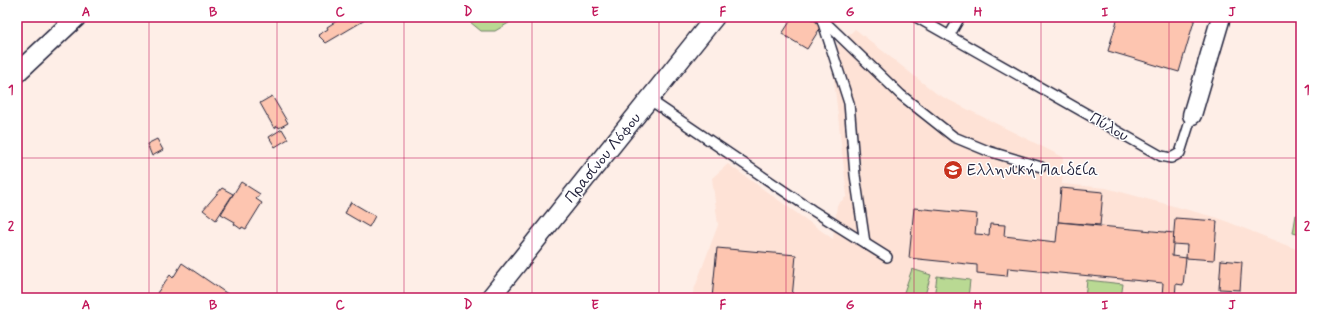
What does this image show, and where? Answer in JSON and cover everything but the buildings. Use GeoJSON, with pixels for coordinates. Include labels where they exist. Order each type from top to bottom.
{"type":"FeatureCollection","features":[{"type":"Feature","properties":{"kind":"street"},"geometry":{"type":"LineString","coordinates":[[17,73],[78,17]]}},
{"type":"Feature","properties":{"kind":"street","name":"Πρασίνου Λόφου"},"geometry":{"type":"LineString","coordinates":[[490,298],[715,17]]}},
{"type":"Feature","properties":{"kind":"street","name":"Πύλου"},"geometry":{"type":"LineString","coordinates":[[1192,114],[1221,17]]}},
{"type":"Feature","properties":{"kind":"lane"},"geometry":{"type":"LineString","coordinates":[[820,17],[849,103],[855,175],[864,242]]}},
{"type":"Feature","properties":{"kind":"lane"},"geometry":{"type":"LineString","coordinates":[[820,17],[901,95],[954,137],[988,151],[1041,167]]}},
{"type":"Feature","properties":{"kind":"lane","name":"Πύλου"},"geometry":{"type":"LineString","coordinates":[[916,17],[1161,156],[1171,158],[1180,153],[1192,114]]}},
{"type":"Feature","properties":{"kind":"lane"},"geometry":{"type":"LineString","coordinates":[[949,36],[960,17]]}},
{"type":"Feature","properties":{"kind":"lane"},"geometry":{"type":"LineString","coordinates":[[650,100],[812,210],[887,257]]}},
{"type":"Feature","properties":{"kind":"shaded area","name":"Ελληνική Παιδεία"},"geometry":{"type":"Polygon","coordinates":[[[855,29],[937,94],[1063,157],[1062,184],[1106,188],[1218,218],[1301,251],[1301,298],[691,298],[718,225],[712,178],[728,164],[833,239],[837,205],[847,196],[831,53],[855,29]]]}},
{"type":"Feature","properties":{"kind":"green space"},"geometry":{"type":"Polygon","coordinates":[[[470,17],[519,17],[495,31],[481,31],[470,22],[470,17]]]}},
{"type":"Feature","properties":{"kind":"green space"},"geometry":{"type":"Polygon","coordinates":[[[1296,215],[1301,216],[1301,235],[1293,233],[1296,215]]]}},
{"type":"Feature","properties":{"kind":"green space"},"geometry":{"type":"Polygon","coordinates":[[[912,269],[931,275],[924,298],[902,298],[912,269]]]}},
{"type":"Feature","properties":{"kind":"green space"},"geometry":{"type":"Polygon","coordinates":[[[937,276],[970,280],[968,298],[934,298],[937,276]]]}},
{"type":"Feature","properties":{"kind":"green space"},"geometry":{"type":"Polygon","coordinates":[[[1087,280],[1123,284],[1121,298],[1085,298],[1087,280]]]}},
{"type":"Feature","properties":{"kind":"place","name":"Ελληνική Παιδεία"},"geometry":{"type":"Point","coordinates":[953,170]}}]}
